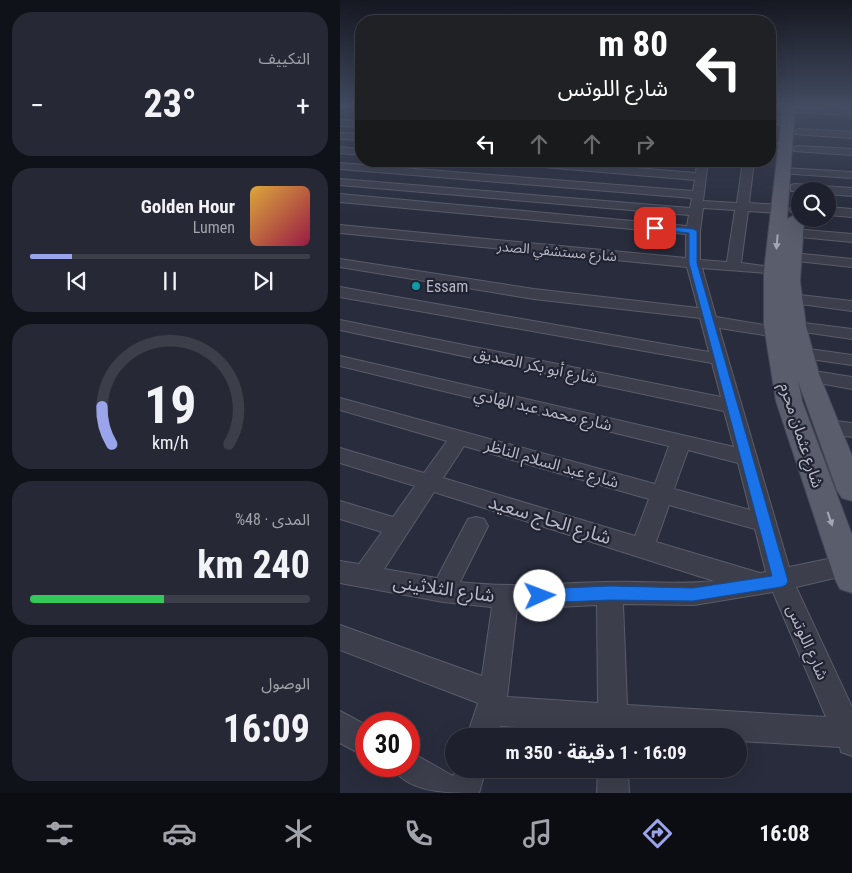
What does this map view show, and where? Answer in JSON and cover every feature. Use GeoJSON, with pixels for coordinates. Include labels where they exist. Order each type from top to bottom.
{"type":"FeatureCollection","features":[{"type":"Feature","properties":{"kind":"main road","name":"شارع عثمان محرم"},"geometry":{"type":"LineString","coordinates":[[789,143],[791,182]]}},
{"type":"Feature","properties":{"kind":"main road","name":"شارع عثمان محرم"},"geometry":{"type":"LineString","coordinates":[[791,212],[774,271],[786,330],[789,401],[849,572]]}},
{"type":"Feature","properties":{"kind":"main road","name":"شارع عثمان محرم"},"geometry":{"type":"LineString","coordinates":[[794,227],[791,299],[786,330],[802,353],[826,426],[848,471],[852,490]]}},
{"type":"Feature","properties":{"kind":"street"},"geometry":{"type":"LineString","coordinates":[[825,143],[851,154]]}},
{"type":"Feature","properties":{"kind":"street"},"geometry":{"type":"LineString","coordinates":[[340,150],[355,151]]}},
{"type":"Feature","properties":{"kind":"street"},"geometry":{"type":"LineString","coordinates":[[340,166],[698,197]]}},
{"type":"Feature","properties":{"kind":"street"},"geometry":{"type":"LineString","coordinates":[[442,174],[447,167]]}},
{"type":"Feature","properties":{"kind":"street"},"geometry":{"type":"LineString","coordinates":[[541,182],[548,167]]}},
{"type":"Feature","properties":{"kind":"street"},"geometry":{"type":"LineString","coordinates":[[563,167],[742,207],[791,209]]}},
{"type":"Feature","properties":{"kind":"street"},"geometry":{"type":"LineString","coordinates":[[733,267],[748,167]]}},
{"type":"Feature","properties":{"kind":"street"},"geometry":{"type":"LineString","coordinates":[[791,177],[852,175]]}},
{"type":"Feature","properties":{"kind":"street"},"geometry":{"type":"LineString","coordinates":[[791,177],[852,192]]}},
{"type":"Feature","properties":{"kind":"street"},"geometry":{"type":"LineString","coordinates":[[340,182],[698,197]]}},
{"type":"Feature","properties":{"kind":"street"},"geometry":{"type":"LineString","coordinates":[[340,198],[698,197]]}},
{"type":"Feature","properties":{"kind":"street","name":"شارع اللوتس"},"geometry":{"type":"LineString","coordinates":[[698,197],[693,263],[765,523],[770,582],[850,737]]}},
{"type":"Feature","properties":{"kind":"street"},"geometry":{"type":"LineString","coordinates":[[836,212],[852,213]]}},
{"type":"Feature","properties":{"kind":"street","name":"شارع مستشفي الصدر"},"geometry":{"type":"LineString","coordinates":[[341,230],[774,271]]}},
{"type":"Feature","properties":{"kind":"street"},"geometry":{"type":"LineString","coordinates":[[794,233],[852,238]]}},
{"type":"Feature","properties":{"kind":"street"},"geometry":{"type":"LineString","coordinates":[[793,257],[852,263]]}},
{"type":"Feature","properties":{"kind":"street"},"geometry":{"type":"LineString","coordinates":[[340,263],[534,294],[786,330],[852,334]]}},
{"type":"Feature","properties":{"kind":"street"},"geometry":{"type":"LineString","coordinates":[[340,292],[720,359]]}},
{"type":"Feature","properties":{"kind":"street"},"geometry":{"type":"LineString","coordinates":[[791,299],[852,306]]}},
{"type":"Feature","properties":{"kind":"street","name":"شارع أبو بكر الصديق"},"geometry":{"type":"LineString","coordinates":[[340,324],[732,406]]}},
{"type":"Feature","properties":{"kind":"street"},"geometry":{"type":"LineString","coordinates":[[802,353],[852,360]]}},
{"type":"Feature","properties":{"kind":"street","name":"شارع محمد عبد الهادي"},"geometry":{"type":"LineString","coordinates":[[340,361],[746,457]]}},
{"type":"Feature","properties":{"kind":"street"},"geometry":{"type":"LineString","coordinates":[[808,376],[852,383]]}},
{"type":"Feature","properties":{"kind":"street","name":"شارع عبد السلام الناظر"},"geometry":{"type":"LineString","coordinates":[[340,404],[765,523]]}},
{"type":"Feature","properties":{"kind":"street"},"geometry":{"type":"LineString","coordinates":[[826,426],[852,430]]}},
{"type":"Feature","properties":{"kind":"street"},"geometry":{"type":"LineString","coordinates":[[364,576],[460,437]]}},
{"type":"Feature","properties":{"kind":"street"},"geometry":{"type":"LineString","coordinates":[[642,548],[681,441]]}},
{"type":"Feature","properties":{"kind":"street","name":"شارع الحاج سعيد"},"geometry":{"type":"LineString","coordinates":[[340,455],[642,548],[770,582]]}},
{"type":"Feature","properties":{"kind":"street"},"geometry":{"type":"LineString","coordinates":[[340,510],[397,528]]}},
{"type":"Feature","properties":{"kind":"street"},"geometry":{"type":"LineString","coordinates":[[443,591],[476,526]]}},
{"type":"Feature","properties":{"kind":"street","name":"شارع الثلاثينى"},"geometry":{"type":"LineString","coordinates":[[340,572],[443,591],[506,597],[610,593],[693,594],[849,572]]}},
{"type":"Feature","properties":{"kind":"street"},"geometry":{"type":"LineString","coordinates":[[610,593],[613,727]]}},
{"type":"Feature","properties":{"kind":"street"},"geometry":{"type":"LineString","coordinates":[[489,714],[506,597]]}},
{"type":"Feature","properties":{"kind":"street"},"geometry":{"type":"LineString","coordinates":[[340,637],[489,714],[613,727],[850,737]]}},
{"type":"Feature","properties":{"kind":"street"},"geometry":{"type":"LineString","coordinates":[[340,726],[355,735]]}},
{"type":"Feature","properties":{"kind":"street"},"geometry":{"type":"LineString","coordinates":[[420,774],[451,793]]}},
{"type":"Feature","properties":{"kind":"street"},"geometry":{"type":"LineString","coordinates":[[463,793],[468,778]]}},
{"type":"Feature","properties":{"kind":"street"},"geometry":{"type":"LineString","coordinates":[[613,778],[613,793]]}},
{"type":"Feature","properties":{"kind":"place","name":"Essam"},"geometry":{"type":"Point","coordinates":[416,286]}},
{"type":"Feature","properties":{"kind":"route"},"geometry":{"type":"LineString","coordinates":[[540,596],[610,593],[648,595],[693,594],[781,581],[693,263],[693,231],[655,228]]}}]}
